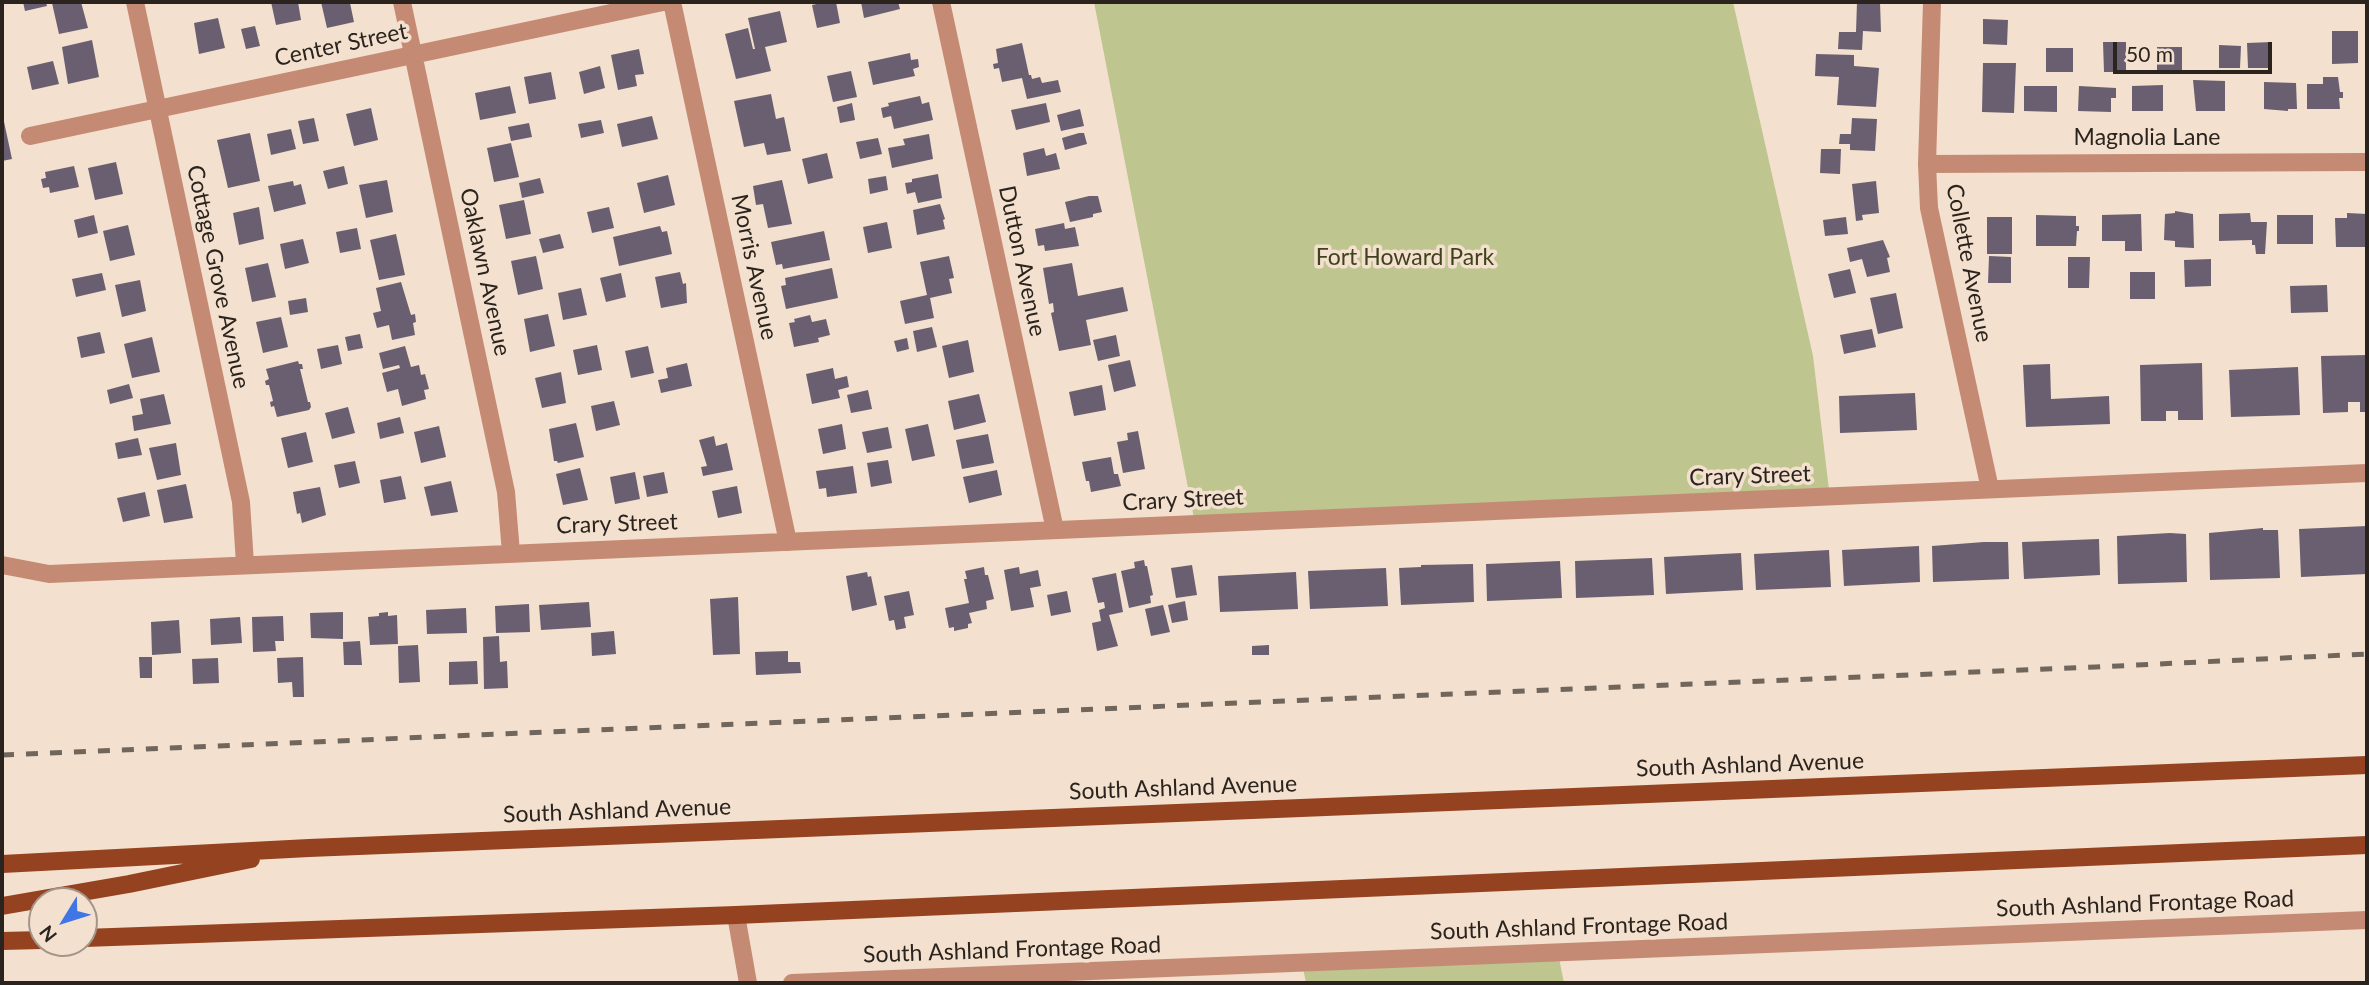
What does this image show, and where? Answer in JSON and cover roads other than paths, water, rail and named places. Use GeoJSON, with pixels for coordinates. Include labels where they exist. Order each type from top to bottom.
{"type":"FeatureCollection","features":[{"type":"Feature","properties":{"kind":"main road","name":"South Ashland Avenue"},"geometry":{"type":"LineString","coordinates":[[2,864],[309,848],[2367,765]]}},
{"type":"Feature","properties":{"kind":"main road"},"geometry":{"type":"LineString","coordinates":[[98,938],[736,915],[2367,845]]}},
{"type":"Feature","properties":{"kind":"main road"},"geometry":{"type":"LineString","coordinates":[[2,906],[309,848]]}},
{"type":"Feature","properties":{"kind":"main road"},"geometry":{"type":"LineString","coordinates":[[2,941],[28,940]]}},
{"type":"Feature","properties":{"kind":"street","name":"Cottage Grove Avenue"},"geometry":{"type":"LineString","coordinates":[[135,2],[241,502],[245,564]]}},
{"type":"Feature","properties":{"kind":"street","name":"Oaklawn Avenue"},"geometry":{"type":"LineString","coordinates":[[402,2],[506,492],[510,553]]}},
{"type":"Feature","properties":{"kind":"street","name":"Center Street"},"geometry":{"type":"LineString","coordinates":[[30,136],[663,2]]}},
{"type":"Feature","properties":{"kind":"street","name":"Morris Avenue"},"geometry":{"type":"LineString","coordinates":[[672,2],[788,542]]}},
{"type":"Feature","properties":{"kind":"street","name":"Dutton Avenue"},"geometry":{"type":"LineString","coordinates":[[941,2],[1055,530]]}},
{"type":"Feature","properties":{"kind":"street","name":"Collette Avenue"},"geometry":{"type":"LineString","coordinates":[[1932,2],[1927,163],[1929,208],[1990,489]]}},
{"type":"Feature","properties":{"kind":"street","name":"Magnolia Lane"},"geometry":{"type":"LineString","coordinates":[[1927,163],[2367,162]]}},
{"type":"Feature","properties":{"kind":"street","name":"Crary Street"},"geometry":{"type":"LineString","coordinates":[[2,565],[49,574],[2367,473]]}},
{"type":"Feature","properties":{"kind":"street"},"geometry":{"type":"LineString","coordinates":[[736,915],[748,983]]}},
{"type":"Feature","properties":{"kind":"street","name":"South Ashland Frontage Road"},"geometry":{"type":"LineString","coordinates":[[792,983],[2367,920]]}},
{"type":"Feature","properties":{"kind":"railway"},"geometry":{"type":"LineString","coordinates":[[2,755],[2367,654]]}},
{"type":"Feature","properties":{"kind":"park label","name":"Fort Howard Park"},"geometry":{"type":"Point","coordinates":[1405,258]}}]}
